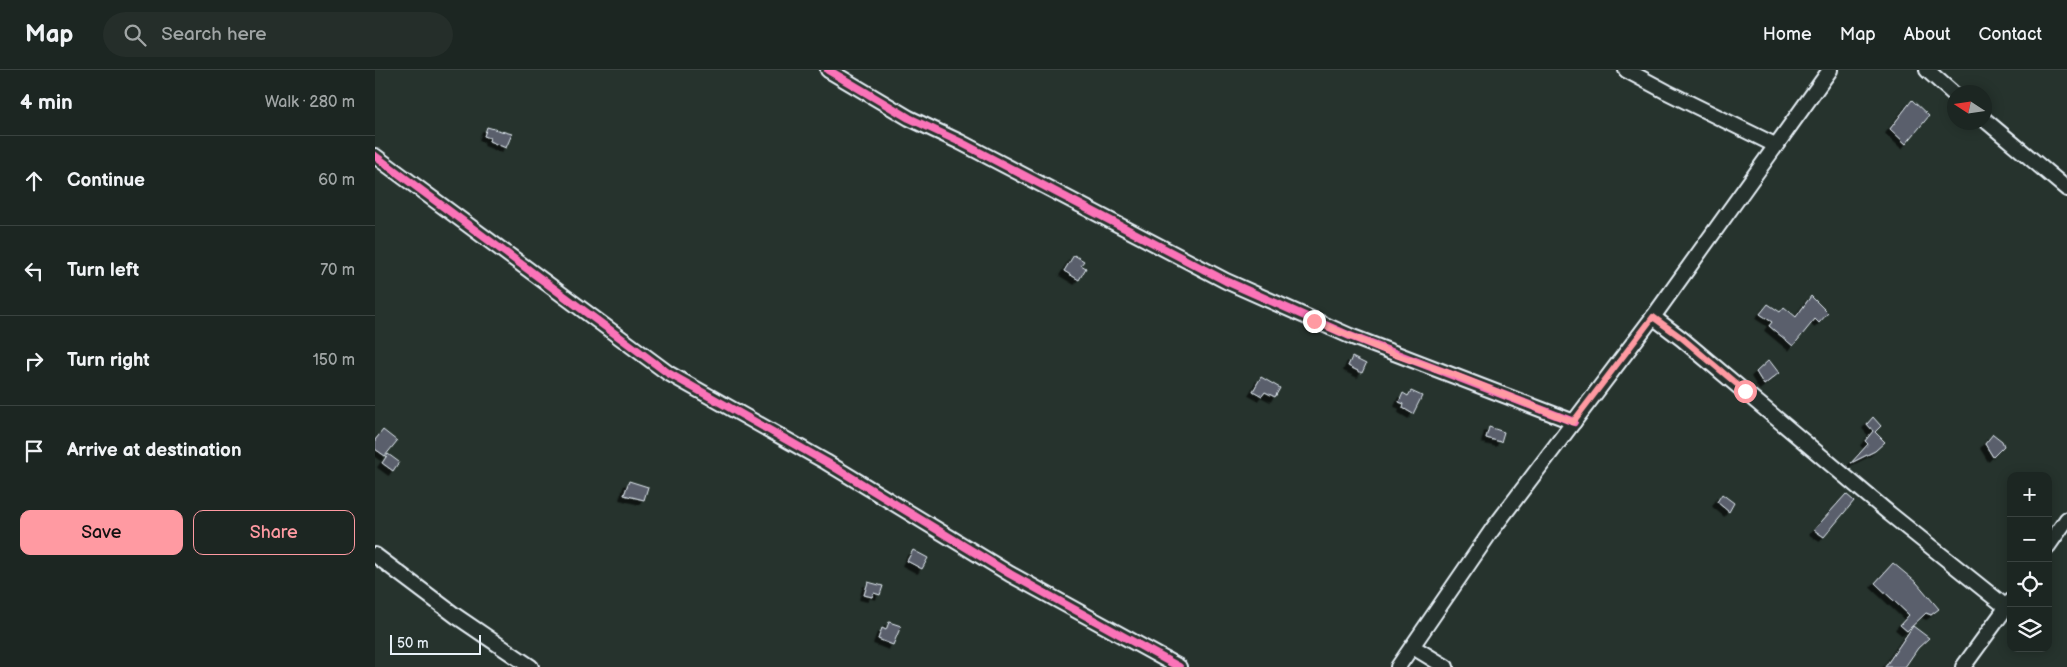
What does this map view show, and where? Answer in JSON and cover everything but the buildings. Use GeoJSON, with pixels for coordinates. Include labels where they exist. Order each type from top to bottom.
{"type":"FeatureCollection","features":[{"type":"Feature","properties":{"kind":"street"},"geometry":{"type":"LineString","coordinates":[[828,70],[909,118],[960,142],[1226,281],[1350,336],[1573,422]]}},
{"type":"Feature","properties":{"kind":"street"},"geometry":{"type":"LineString","coordinates":[[1626,70],[1775,145]]}},
{"type":"Feature","properties":{"kind":"street"},"geometry":{"type":"LineString","coordinates":[[1398,667],[1492,530],[1653,317],[1830,70]]}},
{"type":"Feature","properties":{"kind":"street"},"geometry":{"type":"LineString","coordinates":[[1927,70],[1947,88]]}},
{"type":"Feature","properties":{"kind":"street"},"geometry":{"type":"LineString","coordinates":[[1992,126],[2067,189]]}},
{"type":"Feature","properties":{"kind":"street"},"geometry":{"type":"LineString","coordinates":[[375,156],[668,374],[847,474],[1010,574],[1179,667]]}},
{"type":"Feature","properties":{"kind":"street"},"geometry":{"type":"LineString","coordinates":[[1653,317],[1682,338],[1890,514],[2007,602]]}},
{"type":"Feature","properties":{"kind":"street"},"geometry":{"type":"LineString","coordinates":[[2052,540],[2067,519]]}},
{"type":"Feature","properties":{"kind":"street"},"geometry":{"type":"LineString","coordinates":[[375,555],[450,612],[531,667]]}},
{"type":"Feature","properties":{"kind":"street"},"geometry":{"type":"LineString","coordinates":[[1963,667],[2007,607]]}},
{"type":"Feature","properties":{"kind":"street"},"geometry":{"type":"LineString","coordinates":[[1413,647],[1446,667]]}},
{"type":"Feature","properties":{"kind":"cycle path"},"geometry":{"type":"LineString","coordinates":[[828,70],[909,118],[960,142],[1226,281],[1350,336],[1574,422]]}},
{"type":"Feature","properties":{"kind":"cycle path"},"geometry":{"type":"LineString","coordinates":[[375,156],[668,373],[826,462],[1010,574],[1179,667]]}},
{"type":"Feature","properties":{"kind":"route"},"geometry":{"type":"LineString","coordinates":[[1314,321],[1396,355],[1452,374],[1573,422],[1653,317],[1682,338],[1745,391]]}}]}
